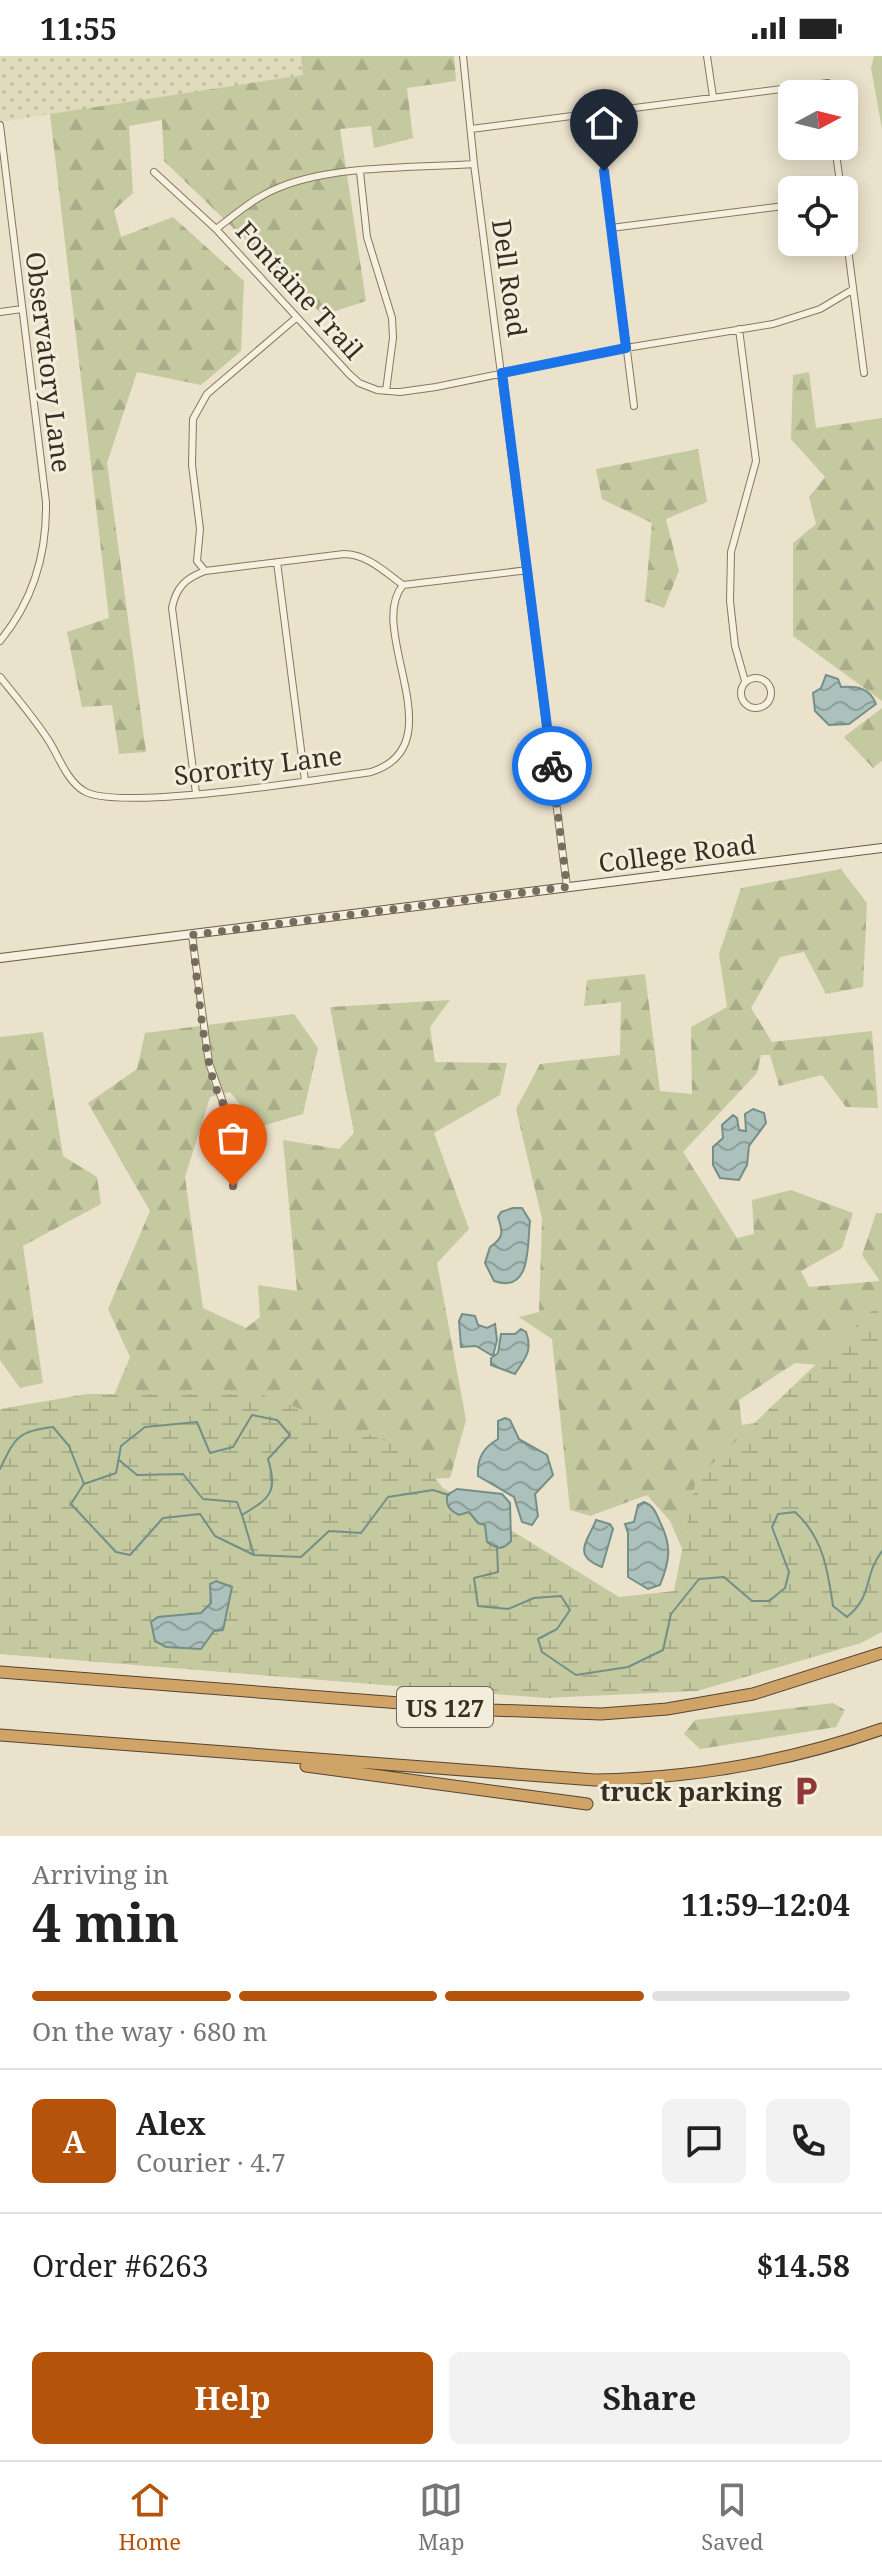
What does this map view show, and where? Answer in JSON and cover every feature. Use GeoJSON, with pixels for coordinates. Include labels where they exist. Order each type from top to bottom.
{"type":"FeatureCollection","features":[{"type":"Feature","properties":{"kind":"highway","name":"US 127"},"geometry":{"type":"LineString","coordinates":[[0,1672],[477,1709],[601,1714],[678,1708],[753,1694],[819,1676],[882,1653]]}},
{"type":"Feature","properties":{"kind":"highway"},"geometry":{"type":"LineString","coordinates":[[0,1735],[564,1779],[642,1778],[715,1771],[779,1760],[882,1729]]}},
{"type":"Feature","properties":{"kind":"highway"},"geometry":{"type":"LineString","coordinates":[[231,1753],[587,1804]]}},
{"type":"Feature","properties":{"kind":"street","name":"Dell Road"},"geometry":{"type":"LineString","coordinates":[[463,56],[474,164],[567,887]]}},
{"type":"Feature","properties":{"kind":"street"},"geometry":{"type":"LineString","coordinates":[[707,56],[713,97]]}},
{"type":"Feature","properties":{"kind":"street"},"geometry":{"type":"LineString","coordinates":[[471,129],[778,89]]}},
{"type":"Feature","properties":{"kind":"street"},"geometry":{"type":"LineString","coordinates":[[597,113],[634,406]]}},
{"type":"Feature","properties":{"kind":"street","name":"Observatory Lane"},"geometry":{"type":"LineString","coordinates":[[0,125],[4,191],[46,502],[46,530],[32,588],[0,641]]}},
{"type":"Feature","properties":{"kind":"street"},"geometry":{"type":"LineString","coordinates":[[216,229],[249,204],[289,183],[360,172],[474,164]]}},
{"type":"Feature","properties":{"kind":"street","name":"Fontaine Trail"},"geometry":{"type":"LineString","coordinates":[[154,172],[216,229],[359,383],[386,391],[416,391],[805,315],[852,290]]}},
{"type":"Feature","properties":{"kind":"street"},"geometry":{"type":"LineString","coordinates":[[360,172],[367,237],[392,318],[393,338],[386,391]]}},
{"type":"Feature","properties":{"kind":"street"},"geometry":{"type":"LineString","coordinates":[[611,228],[778,207]]}},
{"type":"Feature","properties":{"kind":"street"},"geometry":{"type":"LineString","coordinates":[[848,256],[864,373]]}},
{"type":"Feature","properties":{"kind":"street"},"geometry":{"type":"LineString","coordinates":[[0,312],[22,309]]}},
{"type":"Feature","properties":{"kind":"street"},"geometry":{"type":"LineString","coordinates":[[205,571],[197,561],[200,529],[192,465],[193,419],[207,394],[296,318]]}},
{"type":"Feature","properties":{"kind":"street"},"geometry":{"type":"LineString","coordinates":[[739,329],[756,461],[731,552],[730,601],[735,646],[745,681],[741,690],[745,704],[755,708],[768,703],[772,693],[765,680],[755,677],[745,681]]}},
{"type":"Feature","properties":{"kind":"street"},"geometry":{"type":"LineString","coordinates":[[196,793],[172,608],[174,595],[187,578],[205,571],[355,554],[403,585],[528,570]]}},
{"type":"Feature","properties":{"kind":"street"},"geometry":{"type":"LineString","coordinates":[[277,562],[305,781]]}},
{"type":"Feature","properties":{"kind":"street","name":"Sorority Lane"},"geometry":{"type":"LineString","coordinates":[[0,677],[83,791],[119,799],[371,772],[382,769],[402,751],[409,725],[394,604],[396,593],[403,585]]}},
{"type":"Feature","properties":{"kind":"street","name":"College Road"},"geometry":{"type":"LineString","coordinates":[[0,958],[882,848]]}},
{"type":"Feature","properties":{"kind":"street"},"geometry":{"type":"LineString","coordinates":[[192,935],[209,1063],[237,1131],[239,1147],[233,1186]]}},
{"type":"Feature","properties":{"kind":"shaded area"},"geometry":{"type":"Polygon","coordinates":[[[0,56],[301,56],[304,75],[0,122],[0,56]]]}},
{"type":"Feature","properties":{"kind":"green space"},"geometry":{"type":"Polygon","coordinates":[[[301,56],[454,56],[456,81],[407,88],[413,138],[374,148],[371,126],[340,129],[366,301],[323,315],[164,161],[162,120],[129,126],[133,193],[114,210],[121,237],[173,217],[244,281],[241,351],[201,385],[137,372],[107,463],[146,752],[119,754],[112,705],[82,707],[67,632],[109,618],[50,114],[303,75],[301,56]]]}},
{"type":"Feature","properties":{"kind":"green space"},"geometry":{"type":"Polygon","coordinates":[[[874,56],[882,56],[882,129],[871,68],[874,56]]]}},
{"type":"Feature","properties":{"kind":"green space"},"geometry":{"type":"Polygon","coordinates":[[[809,372],[816,428],[882,418],[882,701],[793,636],[793,543],[816,524],[809,497],[825,477],[791,439],[793,375],[809,372]]]}},
{"type":"Feature","properties":{"kind":"green space"},"geometry":{"type":"Polygon","coordinates":[[[698,449],[707,502],[666,519],[679,571],[664,608],[645,601],[652,523],[602,499],[596,469],[698,449]]]}},
{"type":"Feature","properties":{"kind":"green space"},"geometry":{"type":"Polygon","coordinates":[[[882,708],[882,761],[873,768],[844,737],[882,708]]]}},
{"type":"Feature","properties":{"kind":"green space"},"geometry":{"type":"Polygon","coordinates":[[[841,869],[867,903],[863,987],[826,994],[804,952],[780,957],[751,1008],[772,1042],[872,1031],[878,1108],[846,1107],[822,1075],[779,1086],[770,1055],[761,1055],[757,1073],[683,1152],[737,1238],[754,1234],[752,1200],[791,1190],[853,1213],[842,1248],[801,1271],[809,1287],[880,1281],[862,1255],[876,1213],[882,1213],[882,1338],[845,1367],[795,1363],[739,1400],[742,1425],[787,1417],[691,1569],[670,1521],[647,1495],[590,1516],[570,1510],[552,1339],[519,1317],[539,1312],[542,1219],[516,1109],[540,1064],[620,1055],[621,1002],[584,1006],[587,980],[645,974],[660,1091],[692,1094],[691,1027],[727,1007],[719,954],[741,888],[841,869]]]}},
{"type":"Feature","properties":{"kind":"green space"},"geometry":{"type":"Polygon","coordinates":[[[450,1000],[430,1027],[435,1062],[507,1063],[500,1095],[434,1133],[469,1229],[437,1263],[466,1420],[450,1478],[374,1481],[106,1414],[130,1357],[108,1309],[150,1211],[88,1103],[137,1069],[145,1033],[294,1014],[318,1048],[303,1114],[259,1127],[230,1092],[210,1097],[185,1177],[203,1308],[246,1328],[260,1317],[258,1285],[297,1291],[283,1140],[339,1149],[354,1133],[330,1007],[450,1000]]]}},
{"type":"Feature","properties":{"kind":"green space"},"geometry":{"type":"Polygon","coordinates":[[[43,1032],[63,1156],[97,1177],[101,1204],[23,1246],[43,1383],[20,1388],[0,1360],[0,1037],[43,1032]]]}},
{"type":"Feature","properties":{"kind":"green space"},"geometry":{"type":"Polygon","coordinates":[[[882,1301],[882,1632],[861,1643],[697,1691],[545,1698],[0,1654],[0,1409],[87,1394],[260,1394],[413,1451],[443,1488],[619,1597],[674,1591],[696,1479],[882,1301]]]}},
{"type":"Feature","properties":{"kind":"green space"},"geometry":{"type":"Polygon","coordinates":[[[833,1703],[845,1710],[836,1727],[700,1749],[684,1734],[695,1720],[833,1703]]]}},
{"type":"Feature","properties":{"kind":"water"},"geometry":{"type":"Polygon","coordinates":[[[826,675],[838,679],[841,687],[867,691],[876,704],[849,724],[829,725],[815,711],[813,693],[821,688],[826,675]]]}},
{"type":"Feature","properties":{"kind":"water"},"geometry":{"type":"Polygon","coordinates":[[[753,1109],[764,1113],[766,1123],[749,1146],[747,1165],[739,1180],[720,1178],[713,1165],[713,1147],[723,1138],[722,1125],[733,1115],[737,1118],[739,1130],[746,1131],[745,1114],[753,1109]]]}},
{"type":"Feature","properties":{"kind":"water"},"geometry":{"type":"Polygon","coordinates":[[[522,1208],[530,1221],[525,1265],[515,1280],[506,1283],[494,1281],[485,1263],[490,1247],[501,1234],[498,1217],[501,1212],[522,1208]]]}},
{"type":"Feature","properties":{"kind":"water"},"geometry":{"type":"Polygon","coordinates":[[[462,1314],[475,1316],[478,1325],[487,1328],[495,1324],[497,1340],[493,1356],[476,1346],[461,1347],[459,1321],[462,1314]]]}},
{"type":"Feature","properties":{"kind":"water"},"geometry":{"type":"Polygon","coordinates":[[[521,1329],[526,1332],[528,1349],[515,1374],[491,1365],[491,1358],[498,1353],[501,1334],[515,1334],[521,1329]]]}},
{"type":"Feature","properties":{"kind":"water"},"geometry":{"type":"Polygon","coordinates":[[[505,1418],[510,1420],[519,1439],[547,1455],[553,1475],[535,1494],[538,1516],[532,1525],[522,1522],[514,1497],[478,1476],[482,1454],[498,1439],[498,1421],[505,1418]]]}},
{"type":"Feature","properties":{"kind":"water"},"geometry":{"type":"Polygon","coordinates":[[[457,1489],[502,1494],[510,1503],[511,1541],[508,1544],[499,1548],[487,1542],[485,1525],[478,1523],[469,1512],[459,1515],[451,1509],[447,1495],[457,1489]]]}},
{"type":"Feature","properties":{"kind":"water"},"geometry":{"type":"Polygon","coordinates":[[[644,1502],[657,1516],[668,1553],[660,1585],[648,1589],[628,1577],[628,1533],[625,1524],[634,1522],[638,1505],[644,1502]]]}},
{"type":"Feature","properties":{"kind":"water"},"geometry":{"type":"Polygon","coordinates":[[[596,1520],[610,1524],[613,1529],[602,1567],[587,1558],[584,1552],[596,1520]]]}},
{"type":"Feature","properties":{"kind":"water"},"geometry":{"type":"Polygon","coordinates":[[[216,1581],[232,1587],[223,1630],[214,1631],[201,1649],[166,1647],[155,1641],[151,1622],[158,1617],[201,1613],[211,1603],[210,1584],[216,1581]]]}},
{"type":"Feature","properties":{"kind":"waterway"},"geometry":{"type":"LineString","coordinates":[[0,1469],[19,1438],[41,1429],[53,1427],[69,1446],[84,1484],[116,1473],[121,1446],[145,1427],[197,1422],[210,1453],[233,1447],[252,1415],[277,1420],[290,1435],[268,1459],[272,1487],[265,1499],[242,1515],[254,1555],[301,1557],[329,1531],[361,1533],[388,1497],[433,1490],[449,1495]]}},
{"type":"Feature","properties":{"kind":"waterway"},"geometry":{"type":"LineString","coordinates":[[119,1460],[137,1475],[183,1474],[203,1499],[237,1502],[242,1515]]}},
{"type":"Feature","properties":{"kind":"waterway"},"geometry":{"type":"LineString","coordinates":[[83,1485],[71,1504],[116,1552],[130,1555],[163,1518],[200,1514],[215,1536],[254,1555]]}},
{"type":"Feature","properties":{"kind":"waterway"},"geometry":{"type":"LineString","coordinates":[[497,1546],[498,1572],[474,1578],[478,1606],[508,1609],[534,1598],[561,1596],[570,1610],[557,1629],[538,1639],[542,1652],[576,1675],[628,1667],[663,1650],[671,1614],[699,1579],[724,1577],[752,1601],[769,1601],[785,1588],[789,1572],[772,1527],[778,1514],[795,1512],[812,1532],[826,1567],[833,1606],[847,1617],[861,1601],[882,1551]]}},
{"type":"Feature","properties":{"kind":"way so far"},"geometry":{"type":"LineString","coordinates":[[233,1186],[240,1160],[237,1131],[211,1074],[192,935],[567,887],[552,766]]}},
{"type":"Feature","properties":{"kind":"place","name":"truck parking"},"geometry":{"type":"Point","coordinates":[806,1791]}},
{"type":"Feature","properties":{"kind":"route"},"geometry":{"type":"LineString","coordinates":[[552,766],[502,373],[626,348],[604,171]]}}]}
